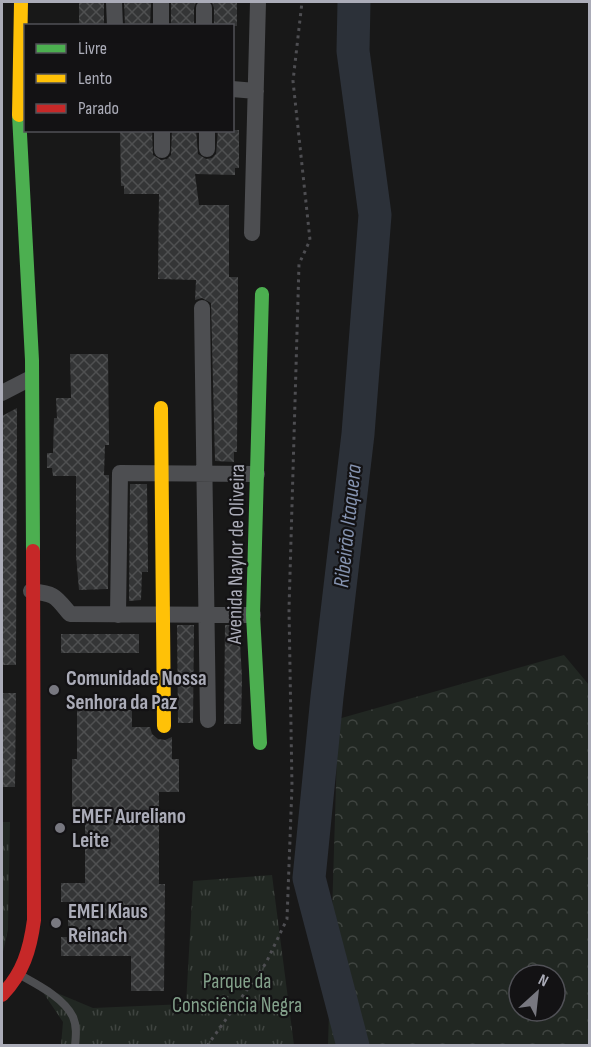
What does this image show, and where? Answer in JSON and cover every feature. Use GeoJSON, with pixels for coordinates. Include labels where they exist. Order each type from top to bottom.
{"type":"FeatureCollection","features":[{"type":"Feature","properties":{"kind":"street"},"geometry":{"type":"LineString","coordinates":[[2,995],[20,975],[30,952],[34,920],[31,378],[19,116],[21,2]]}},
{"type":"Feature","properties":{"kind":"street"},"geometry":{"type":"LineString","coordinates":[[114,2],[115,24]]}},
{"type":"Feature","properties":{"kind":"street"},"geometry":{"type":"LineString","coordinates":[[161,2],[161,24]]}},
{"type":"Feature","properties":{"kind":"street"},"geometry":{"type":"LineString","coordinates":[[252,233],[258,2]]}},
{"type":"Feature","properties":{"kind":"street"},"geometry":{"type":"LineString","coordinates":[[204,8],[204,24]]}},
{"type":"Feature","properties":{"kind":"street"},"geometry":{"type":"LineString","coordinates":[[234,90],[256,91]]}},
{"type":"Feature","properties":{"kind":"street"},"geometry":{"type":"LineString","coordinates":[[162,132],[162,150]]}},
{"type":"Feature","properties":{"kind":"street"},"geometry":{"type":"LineString","coordinates":[[207,132],[207,149]]}},
{"type":"Feature","properties":{"kind":"street","name":"Avenida Naylor de Oliveira"},"geometry":{"type":"LineString","coordinates":[[260,743],[253,615],[262,294]]}},
{"type":"Feature","properties":{"kind":"street"},"geometry":{"type":"LineString","coordinates":[[202,308],[208,720]]}},
{"type":"Feature","properties":{"kind":"street"},"geometry":{"type":"LineString","coordinates":[[2,393],[31,378]]}},
{"type":"Feature","properties":{"kind":"street"},"geometry":{"type":"LineString","coordinates":[[161,408],[164,726]]}},
{"type":"Feature","properties":{"kind":"street"},"geometry":{"type":"LineString","coordinates":[[117,615],[120,473],[257,474]]}},
{"type":"Feature","properties":{"kind":"street"},"geometry":{"type":"LineString","coordinates":[[32,591],[57,597],[70,614],[253,615]]}},
{"type":"Feature","properties":{"kind":"lane"},"geometry":{"type":"LineString","coordinates":[[20,975],[41,987],[64,1005],[73,1017],[76,1030],[75,1046]]}},
{"type":"Feature","properties":{"kind":"path"},"geometry":{"type":"LineString","coordinates":[[207,1046],[266,963],[287,919],[292,786],[289,609],[298,264],[310,240],[293,81],[302,2]]}},
{"type":"Feature","properties":{"kind":"green space"},"geometry":{"type":"Polygon","coordinates":[[[564,655],[589,685],[589,1045],[328,1045],[338,719],[564,655]]]}},
{"type":"Feature","properties":{"kind":"green space"},"geometry":{"type":"Polygon","coordinates":[[[2,822],[10,822],[8,930],[2,956],[2,822]]]}},
{"type":"Feature","properties":{"kind":"green space","name":"Parque da Consciência Negra"},"geometry":{"type":"Polygon","coordinates":[[[272,875],[294,1045],[61,1045],[63,1022],[38,985],[93,1008],[186,1004],[193,881],[272,875]]]}},
{"type":"Feature","properties":{"kind":"building"},"geometry":{"type":"Polygon","coordinates":[[[79,2],[104,2],[104,24],[79,24],[79,2]]]}},
{"type":"Feature","properties":{"kind":"building"},"geometry":{"type":"Polygon","coordinates":[[[124,2],[151,2],[150,24],[125,24],[124,2]]]}},
{"type":"Feature","properties":{"kind":"building"},"geometry":{"type":"Polygon","coordinates":[[[171,2],[196,2],[194,24],[171,24],[171,2]]]}},
{"type":"Feature","properties":{"kind":"building"},"geometry":{"type":"Polygon","coordinates":[[[212,2],[237,2],[237,26],[214,24],[212,2]]]}},
{"type":"Feature","properties":{"kind":"building"},"geometry":{"type":"Polygon","coordinates":[[[239,130],[239,168],[235,168],[235,175],[195,174],[199,205],[229,205],[229,277],[238,277],[237,452],[234,452],[234,462],[215,461],[211,303],[202,298],[195,300],[196,280],[158,279],[159,194],[124,194],[124,186],[121,186],[120,132],[152,132],[153,155],[161,160],[171,155],[172,132],[196,132],[198,154],[206,159],[216,154],[218,132],[239,130]]]}},
{"type":"Feature","properties":{"kind":"building"},"geometry":{"type":"Polygon","coordinates":[[[70,354],[108,354],[109,445],[105,445],[104,475],[109,475],[108,589],[79,590],[76,555],[76,476],[53,476],[52,468],[47,468],[47,453],[53,453],[54,418],[57,418],[56,398],[71,398],[70,354]]]}},
{"type":"Feature","properties":{"kind":"building"},"geometry":{"type":"Polygon","coordinates":[[[17,408],[16,665],[2,665],[2,416],[17,408]]]}},
{"type":"Feature","properties":{"kind":"building"},"geometry":{"type":"Polygon","coordinates":[[[130,484],[147,484],[148,572],[142,572],[141,600],[129,601],[130,484]]]}},
{"type":"Feature","properties":{"kind":"building"},"geometry":{"type":"Polygon","coordinates":[[[177,625],[194,625],[193,723],[178,723],[177,625]]]}},
{"type":"Feature","properties":{"kind":"building"},"geometry":{"type":"Polygon","coordinates":[[[225,625],[239,625],[242,678],[241,724],[224,724],[225,625]]]}},
{"type":"Feature","properties":{"kind":"building"},"geometry":{"type":"Polygon","coordinates":[[[61,634],[139,634],[139,653],[61,653],[61,634]]]}},
{"type":"Feature","properties":{"kind":"building"},"geometry":{"type":"Polygon","coordinates":[[[2,693],[16,693],[15,787],[2,787],[2,693]]]}},
{"type":"Feature","properties":{"kind":"building"},"geometry":{"type":"Polygon","coordinates":[[[77,709],[132,710],[132,727],[150,727],[152,734],[158,739],[165,740],[172,737],[172,759],[179,759],[179,792],[159,792],[159,884],[165,884],[164,991],[131,991],[131,956],[61,956],[61,937],[68,937],[68,902],[61,902],[61,883],[85,883],[85,819],[72,819],[72,759],[77,759],[77,709]]]}},
{"type":"Feature","properties":{"kind":"waterway","name":"Ribeirão Itaquera"},"geometry":{"type":"LineString","coordinates":[[353,1046],[309,878],[327,697],[358,434],[375,215],[353,51],[354,2]]}},
{"type":"Feature","properties":{"kind":"traffic: fast"},"geometry":{"type":"LineString","coordinates":[[19,115],[32,360],[33,551]]}},
{"type":"Feature","properties":{"kind":"traffic: fast"},"geometry":{"type":"LineString","coordinates":[[260,743],[253,615],[262,294]]}},
{"type":"Feature","properties":{"kind":"traffic: slow"},"geometry":{"type":"LineString","coordinates":[[19,115],[21,2]]}},
{"type":"Feature","properties":{"kind":"traffic: slow"},"geometry":{"type":"LineString","coordinates":[[161,408],[164,726]]}},
{"type":"Feature","properties":{"kind":"traffic: jam"},"geometry":{"type":"LineString","coordinates":[[2,995],[20,970],[30,941],[34,920],[33,551]]}},
{"type":"Feature","properties":{"kind":"place","name":"Comunidade Nossa Senhora da Paz"},"geometry":{"type":"Point","coordinates":[54,690]}},
{"type":"Feature","properties":{"kind":"place","name":"EMEF Aureliano Leite"},"geometry":{"type":"Point","coordinates":[60,828]}},
{"type":"Feature","properties":{"kind":"place","name":"EMEI Klaus Reinach"},"geometry":{"type":"Point","coordinates":[56,923]}}]}
